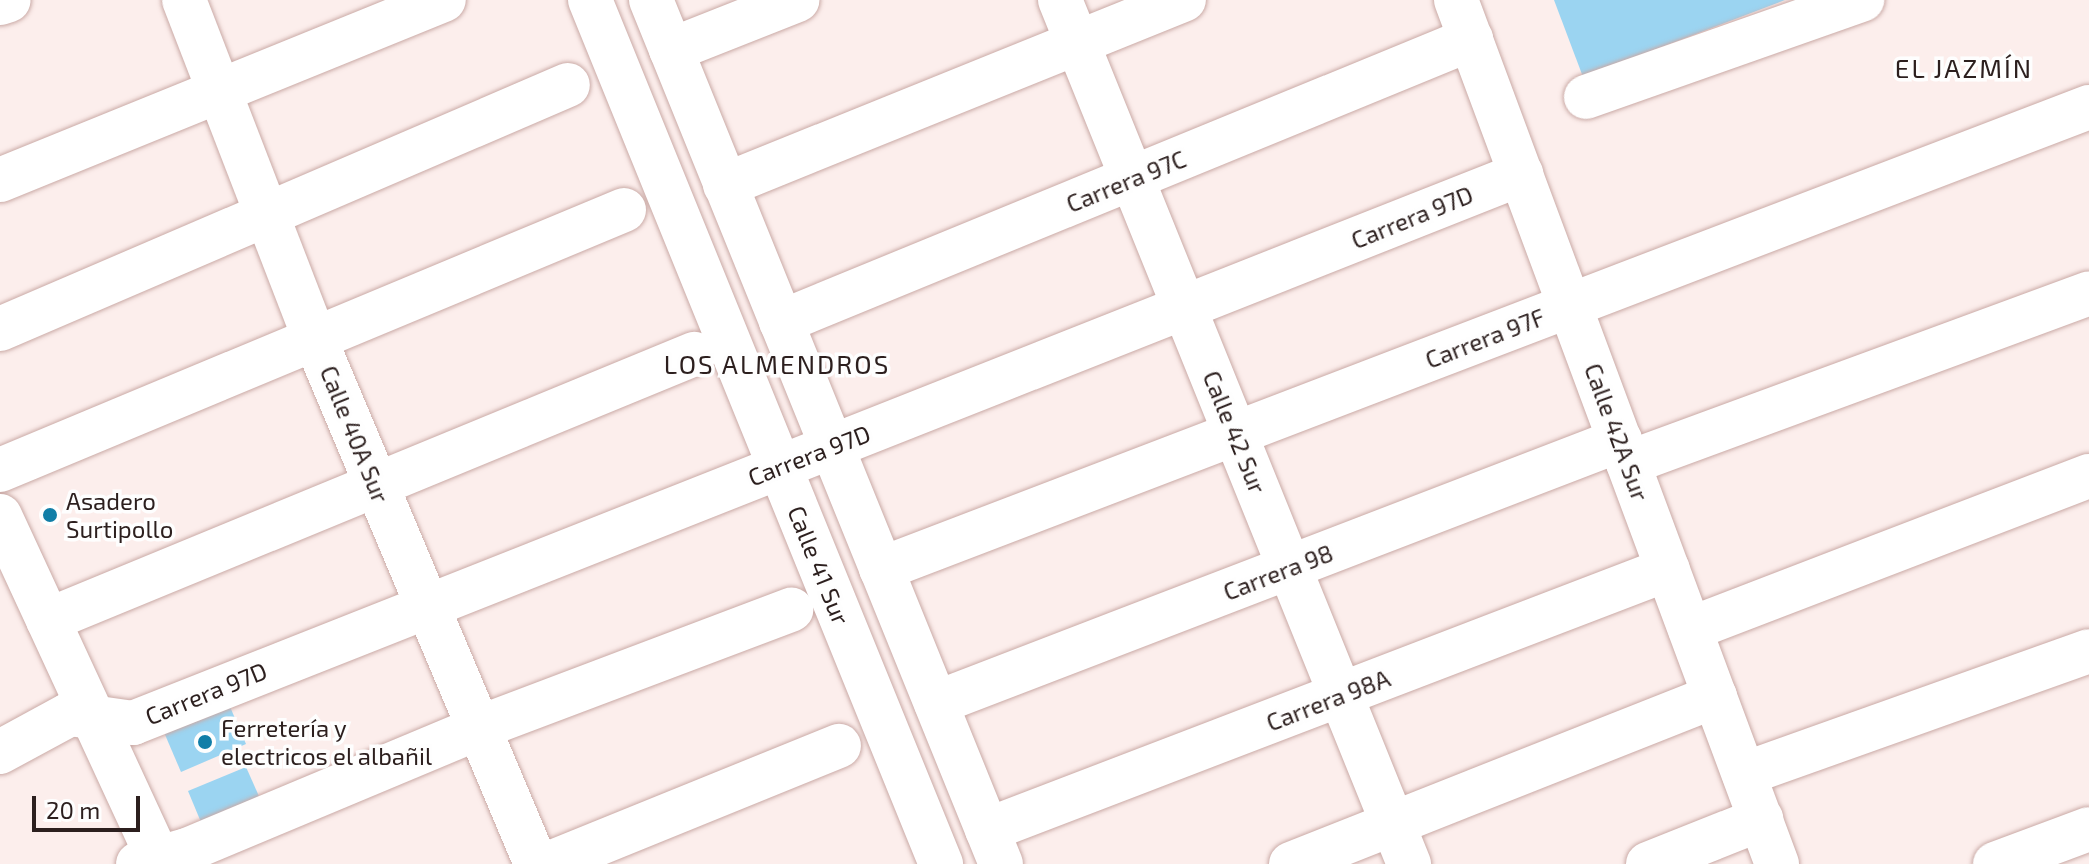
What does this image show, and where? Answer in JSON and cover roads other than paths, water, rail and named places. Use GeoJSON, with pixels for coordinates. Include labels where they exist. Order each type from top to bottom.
{"type":"FeatureCollection","features":[{"type":"Feature","properties":{"kind":"street"},"geometry":{"type":"LineString","coordinates":[[0,3],[9,0]]}},
{"type":"Feature","properties":{"kind":"street","name":"Calle 40A Sur"},"geometry":{"type":"LineString","coordinates":[[184,0],[315,339],[536,864]]}},
{"type":"Feature","properties":{"kind":"street"},"geometry":{"type":"LineString","coordinates":[[0,180],[444,0]]}},
{"type":"Feature","properties":{"kind":"street","name":"Calle 41 Sur"},"geometry":{"type":"LineString","coordinates":[[590,0],[941,864]]}},
{"type":"Feature","properties":{"kind":"street"},"geometry":{"type":"LineString","coordinates":[[651,0],[994,847]]}},
{"type":"Feature","properties":{"kind":"street"},"geometry":{"type":"LineString","coordinates":[[671,50],[797,0]]}},
{"type":"Feature","properties":{"kind":"street","name":"Calle 42 Sur"},"geometry":{"type":"LineString","coordinates":[[1060,0],[1409,864]]}},
{"type":"Feature","properties":{"kind":"street"},"geometry":{"type":"LineString","coordinates":[[725,185],[1184,0]]}},
{"type":"Feature","properties":{"kind":"street"},"geometry":{"type":"LineString","coordinates":[[1586,97],[1862,0]]}},
{"type":"Feature","properties":{"kind":"street","name":"Calle 42A Sur"},"geometry":{"type":"LineString","coordinates":[[1464,20],[1777,864]]}},
{"type":"Feature","properties":{"kind":"street","name":"Carrera 97C"},"geometry":{"type":"LineString","coordinates":[[781,322],[1132,178],[1464,20]]}},
{"type":"Feature","properties":{"kind":"street"},"geometry":{"type":"LineString","coordinates":[[0,329],[568,85]]}},
{"type":"Feature","properties":{"kind":"street","name":"Carrera 97F"},"geometry":{"type":"LineString","coordinates":[[881,569],[2089,107]]}},
{"type":"Feature","properties":{"kind":"street","name":"Carrera 97D"},"geometry":{"type":"LineString","coordinates":[[0,752],[70,714],[95,721],[133,723],[1521,174]]}},
{"type":"Feature","properties":{"kind":"street"},"geometry":{"type":"LineString","coordinates":[[0,470],[624,210]]}},
{"type":"Feature","properties":{"kind":"street","name":"Carrera 98"},"geometry":{"type":"LineString","coordinates":[[936,703],[1290,567],[2089,293]]}},
{"type":"Feature","properties":{"kind":"street"},"geometry":{"type":"LineString","coordinates":[[48,620],[694,354]]}},
{"type":"Feature","properties":{"kind":"street"},"geometry":{"type":"LineString","coordinates":[[1690,629],[2089,476]]}},
{"type":"Feature","properties":{"kind":"street"},"geometry":{"type":"LineString","coordinates":[[6,544],[48,620],[95,721],[152,862],[478,728],[791,610]]}},
{"type":"Feature","properties":{"kind":"street","name":"Carrera 98A"},"geometry":{"type":"LineString","coordinates":[[994,847],[1342,694],[1668,569]]}},
{"type":"Feature","properties":{"kind":"street"},"geometry":{"type":"LineString","coordinates":[[1744,774],[2089,651]]}},
{"type":"Feature","properties":{"kind":"street"},"geometry":{"type":"LineString","coordinates":[[1291,864],[1715,696]]}},
{"type":"Feature","properties":{"kind":"street"},"geometry":{"type":"LineString","coordinates":[[548,864],[839,746]]}},
{"type":"Feature","properties":{"kind":"street"},"geometry":{"type":"LineString","coordinates":[[1648,864],[1761,819]]}},
{"type":"Feature","properties":{"kind":"street"},"geometry":{"type":"LineString","coordinates":[[1995,864],[2089,829]]}},
{"type":"Feature","properties":{"kind":"place","name":"Asadero Surtipollo"},"geometry":{"type":"Point","coordinates":[50,515]}},
{"type":"Feature","properties":{"kind":"place","name":"Ferretería y electricos el albañil"},"geometry":{"type":"Point","coordinates":[205,742]}},
{"type":"Feature","properties":{"kind":"district","name":"EL JAZMÍN"},"geometry":{"type":"Point","coordinates":[1964,68]}},
{"type":"Feature","properties":{"kind":"district","name":"LOS ALMENDROS"},"geometry":{"type":"Point","coordinates":[777,364]}}]}
